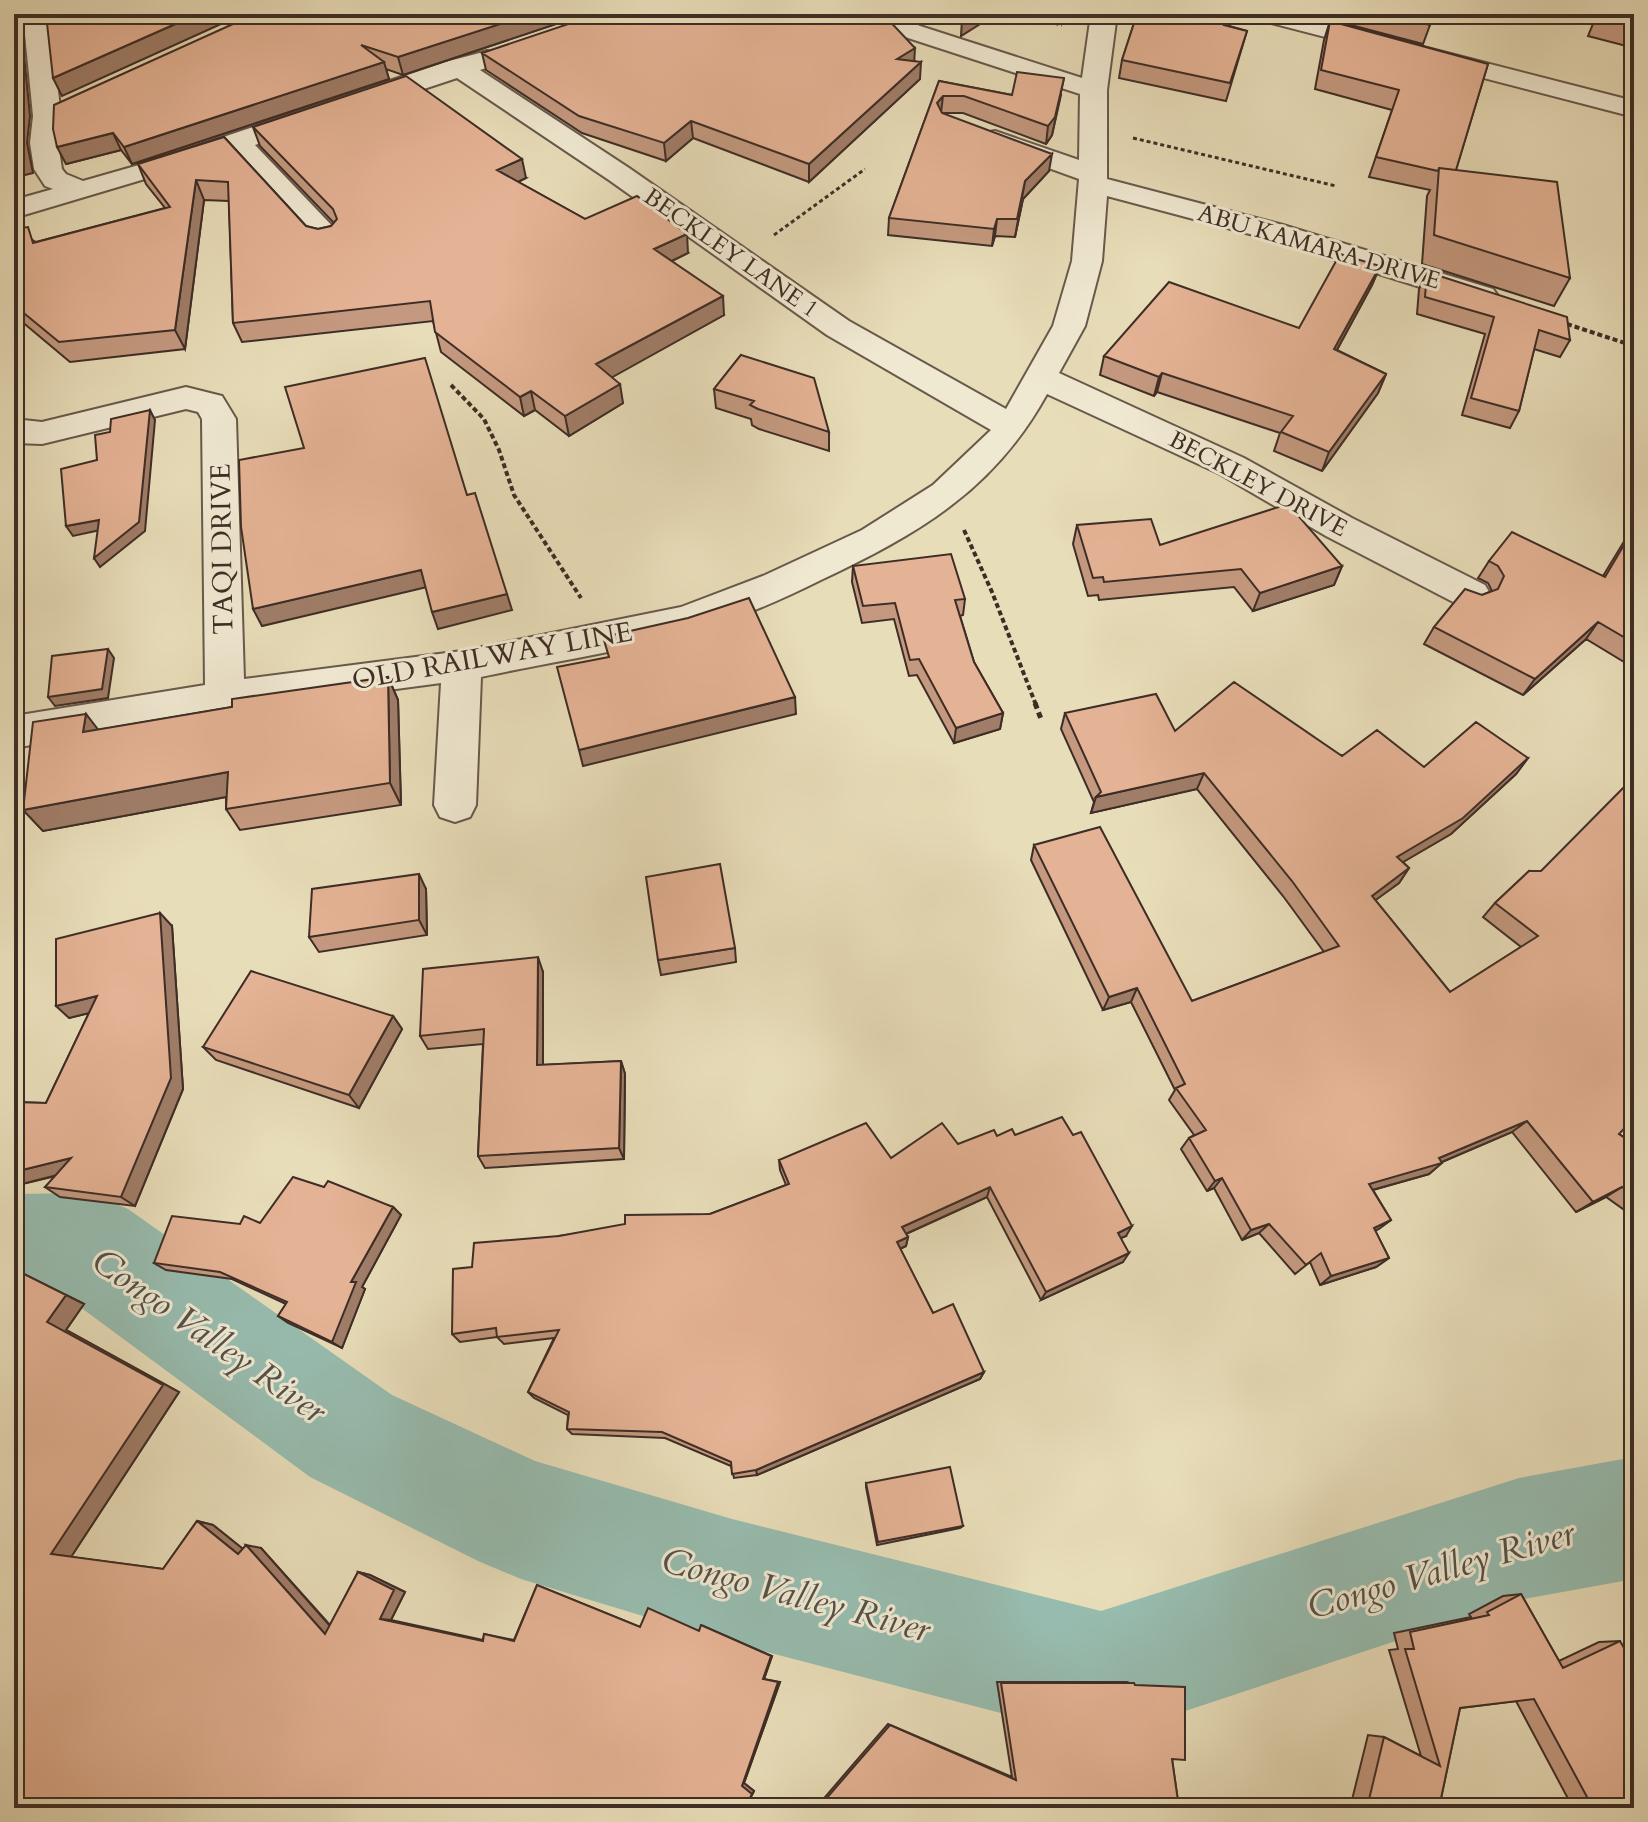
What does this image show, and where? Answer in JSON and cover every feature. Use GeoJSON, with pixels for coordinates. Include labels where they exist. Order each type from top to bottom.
{"type":"FeatureCollection","features":[{"type":"Feature","properties":{"kind":"street"},"geometry":{"type":"LineString","coordinates":[[873,14],[911,31],[1094,90]]}},
{"type":"Feature","properties":{"kind":"street","name":"OLD RAILWAY LINE"},"geometry":{"type":"LineString","coordinates":[[14,732],[225,697],[462,666],[611,638],[686,620],[778,585],[875,539],[945,494],[984,459],[1012,427],[1069,326],[1087,261],[1094,90],[1104,14]]}},
{"type":"Feature","properties":{"kind":"street"},"geometry":{"type":"LineString","coordinates":[[1265,14],[1634,109]]}},
{"type":"Feature","properties":{"kind":"street"},"geometry":{"type":"LineString","coordinates":[[29,27],[47,116],[44,143],[48,169],[55,180],[82,190]]}},
{"type":"Feature","properties":{"kind":"street"},"geometry":{"type":"LineString","coordinates":[[14,209],[156,169],[458,67],[518,50]]}},
{"type":"Feature","properties":{"kind":"street","name":"BECKLEY LANE 1"},"geometry":{"type":"LineString","coordinates":[[458,67],[838,328],[1012,427]]}},
{"type":"Feature","properties":{"kind":"street"},"geometry":{"type":"LineString","coordinates":[[47,116],[76,103]]}},
{"type":"Feature","properties":{"kind":"street","name":"ABU KAMARA DRIVE"},"geometry":{"type":"LineString","coordinates":[[966,128],[1092,179],[1377,262],[1567,324]]}},
{"type":"Feature","properties":{"kind":"street"},"geometry":{"type":"LineString","coordinates":[[236,141],[326,237]]}},
{"type":"Feature","properties":{"kind":"street","name":"BECKLEY DRIVE"},"geometry":{"type":"LineString","coordinates":[[1041,378],[1232,466],[1339,527],[1472,595]]}},
{"type":"Feature","properties":{"kind":"street","name":"TAQI DRIVE"},"geometry":{"type":"LineString","coordinates":[[16,433],[42,433],[186,398],[210,404],[219,419],[225,697]]}},
{"type":"Feature","properties":{"kind":"street"},"geometry":{"type":"LineString","coordinates":[[455,805],[462,666]]}},
{"type":"Feature","properties":{"kind":"path"},"geometry":{"type":"LineString","coordinates":[[1093,129],[1336,186]]}},
{"type":"Feature","properties":{"kind":"path"},"geometry":{"type":"LineString","coordinates":[[740,259],[865,169]]}},
{"type":"Feature","properties":{"kind":"path"},"geometry":{"type":"LineString","coordinates":[[1567,324],[1634,346]]}},
{"type":"Feature","properties":{"kind":"path"},"geometry":{"type":"LineString","coordinates":[[451,385],[484,419],[514,495],[569,581],[611,638]]}},
{"type":"Feature","properties":{"kind":"path"},"geometry":{"type":"LineString","coordinates":[[945,494],[992,592],[1041,719]]}},
{"type":"Feature","properties":{"kind":"building"},"geometry":{"type":"Polygon","coordinates":[[[46,14],[198,14],[53,78],[46,14]]]}},
{"type":"Feature","properties":{"kind":"building"},"geometry":{"type":"Polygon","coordinates":[[[255,14],[531,14],[398,57],[361,45],[384,62],[124,147],[113,133],[57,147],[53,129],[54,105],[255,14]]]}},
{"type":"Feature","properties":{"kind":"building"},"geometry":{"type":"Polygon","coordinates":[[[598,14],[883,14],[915,48],[897,59],[921,62],[809,164],[691,121],[664,143],[579,116],[482,53],[598,14]]]}},
{"type":"Feature","properties":{"kind":"building"},"geometry":{"type":"Polygon","coordinates":[[[1137,14],[1230,14],[1224,25],[1247,31],[1230,83],[1122,60],[1137,14]]]}},
{"type":"Feature","properties":{"kind":"building"},"geometry":{"type":"Polygon","coordinates":[[[1388,14],[1432,14],[1430,25],[1388,14]]]}},
{"type":"Feature","properties":{"kind":"building"},"geometry":{"type":"Polygon","coordinates":[[[1598,14],[1634,14],[1634,27],[1597,17],[1598,14]]]}},
{"type":"Feature","properties":{"kind":"building"},"geometry":{"type":"Polygon","coordinates":[[[14,21],[21,99],[18,126],[24,155],[14,158],[14,21]]]}},
{"type":"Feature","properties":{"kind":"building"},"geometry":{"type":"Polygon","coordinates":[[[1330,21],[1488,64],[1456,170],[1439,168],[1438,171],[1376,157],[1399,90],[1321,70],[1330,21]]]}},
{"type":"Feature","properties":{"kind":"building"},"geometry":{"type":"Polygon","coordinates":[[[1017,72],[1064,78],[1055,117],[1048,126],[964,96],[943,96],[937,103],[942,113],[1052,154],[1025,181],[1017,219],[997,219],[994,229],[889,218],[939,81],[1012,95],[1017,72]]]}},
{"type":"Feature","properties":{"kind":"building"},"geometry":{"type":"Polygon","coordinates":[[[406,76],[522,159],[497,170],[585,219],[637,196],[687,234],[654,249],[723,296],[596,364],[620,384],[565,416],[531,391],[520,397],[435,332],[430,301],[233,323],[228,182],[196,180],[175,330],[59,342],[14,305],[14,229],[28,227],[33,243],[170,207],[138,164],[224,137],[306,226],[318,229],[331,226],[337,219],[333,209],[253,127],[406,76]]]}},
{"type":"Feature","properties":{"kind":"building"},"geometry":{"type":"Polygon","coordinates":[[[1439,168],[1557,182],[1570,278],[1434,235],[1439,168]]]}},
{"type":"Feature","properties":{"kind":"building"},"geometry":{"type":"Polygon","coordinates":[[[1340,254],[1380,266],[1334,349],[1386,374],[1329,452],[1281,432],[1293,416],[1162,373],[1159,377],[1104,356],[1169,282],[1299,328],[1340,254]]]}},
{"type":"Feature","properties":{"kind":"building"},"geometry":{"type":"Polygon","coordinates":[[[1427,272],[1567,317],[1570,340],[1539,330],[1519,411],[1471,398],[1494,317],[1425,297],[1427,272]]]}},
{"type":"Feature","properties":{"kind":"building"},"geometry":{"type":"Polygon","coordinates":[[[741,355],[814,378],[829,432],[758,409],[750,405],[754,401],[714,389],[741,355]]]}},
{"type":"Feature","properties":{"kind":"building"},"geometry":{"type":"Polygon","coordinates":[[[425,358],[467,495],[475,493],[507,594],[432,612],[421,570],[253,609],[241,527],[239,460],[304,448],[285,387],[425,358]]]}},
{"type":"Feature","properties":{"kind":"building"},"geometry":{"type":"Polygon","coordinates":[[[150,410],[139,522],[94,558],[99,520],[66,526],[61,469],[97,460],[95,435],[110,432],[111,419],[150,410]]]}},
{"type":"Feature","properties":{"kind":"building"},"geometry":{"type":"Polygon","coordinates":[[[1288,504],[1342,566],[1260,593],[1241,569],[1104,582],[1103,577],[1093,578],[1077,525],[1151,519],[1160,545],[1288,504]]]}},
{"type":"Feature","properties":{"kind":"building"},"geometry":{"type":"Polygon","coordinates":[[[1634,528],[1634,643],[1598,622],[1535,679],[1434,627],[1465,589],[1482,595],[1498,589],[1504,576],[1498,566],[1489,561],[1512,532],[1605,577],[1634,528]]]}},
{"type":"Feature","properties":{"kind":"building"},"geometry":{"type":"Polygon","coordinates":[[[951,554],[965,599],[955,600],[974,662],[1003,713],[956,728],[919,659],[910,660],[895,603],[863,606],[853,566],[951,554]]]}},
{"type":"Feature","properties":{"kind":"building"},"geometry":{"type":"Polygon","coordinates":[[[749,598],[795,697],[579,750],[557,667],[609,657],[603,637],[688,618],[749,598]]]}},
{"type":"Feature","properties":{"kind":"building"},"geometry":{"type":"Polygon","coordinates":[[[108,649],[102,689],[48,697],[52,656],[108,649]]]}},
{"type":"Feature","properties":{"kind":"building"},"geometry":{"type":"Polygon","coordinates":[[[388,677],[390,783],[226,809],[228,772],[23,810],[33,722],[86,714],[83,732],[232,707],[232,699],[388,677]]]}},
{"type":"Feature","properties":{"kind":"building"},"geometry":{"type":"Polygon","coordinates":[[[1234,682],[1342,756],[1377,730],[1424,767],[1476,722],[1528,758],[1463,818],[1397,857],[1409,868],[1372,896],[1450,992],[1538,936],[1495,903],[1529,871],[1541,871],[1634,777],[1634,1118],[1619,1134],[1634,1144],[1634,1194],[1622,1187],[1593,1202],[1527,1121],[1439,1158],[1442,1163],[1369,1184],[1391,1220],[1374,1228],[1389,1258],[1331,1276],[1321,1253],[1306,1265],[1269,1224],[1251,1230],[1222,1178],[1215,1181],[1189,1138],[1206,1130],[1176,1088],[1185,1084],[1137,988],[1109,997],[1034,845],[1100,827],[1192,1001],[1339,946],[1292,881],[1204,773],[1096,797],[1101,792],[1065,713],[1156,694],[1175,731],[1234,682]]]}},
{"type":"Feature","properties":{"kind":"building"},"geometry":{"type":"Polygon","coordinates":[[[720,864],[735,948],[658,960],[646,877],[720,864]]]}},
{"type":"Feature","properties":{"kind":"building"},"geometry":{"type":"Polygon","coordinates":[[[419,874],[419,920],[309,937],[312,889],[419,874]]]}},
{"type":"Feature","properties":{"kind":"building"},"geometry":{"type":"Polygon","coordinates":[[[160,913],[171,1078],[121,1197],[45,1187],[71,1158],[14,1172],[14,1102],[46,1103],[97,996],[56,1006],[56,939],[160,913]]]}},
{"type":"Feature","properties":{"kind":"building"},"geometry":{"type":"Polygon","coordinates":[[[538,957],[537,1065],[621,1061],[619,1148],[478,1156],[484,1029],[420,1036],[423,969],[538,957]]]}},
{"type":"Feature","properties":{"kind":"building"},"geometry":{"type":"Polygon","coordinates":[[[251,971],[393,1016],[349,1095],[203,1047],[251,971]]]}},
{"type":"Feature","properties":{"kind":"building"},"geometry":{"type":"Polygon","coordinates":[[[1062,1117],[1073,1135],[1081,1132],[1132,1226],[1118,1233],[1129,1253],[1046,1292],[990,1187],[902,1227],[908,1237],[897,1242],[933,1313],[953,1304],[984,1372],[756,1470],[732,1474],[731,1462],[662,1432],[567,1429],[569,1412],[528,1392],[559,1330],[497,1337],[496,1328],[452,1334],[453,1269],[472,1267],[474,1243],[559,1236],[625,1224],[625,1215],[710,1214],[789,1184],[779,1160],[866,1123],[891,1158],[942,1123],[958,1144],[994,1130],[997,1136],[1012,1129],[1015,1135],[1062,1117]]]}},
{"type":"Feature","properties":{"kind":"building"},"geometry":{"type":"Polygon","coordinates":[[[293,1177],[324,1187],[328,1181],[393,1207],[351,1282],[356,1282],[332,1342],[278,1316],[287,1302],[220,1272],[154,1263],[172,1216],[240,1224],[244,1216],[260,1223],[293,1177]]]}},
{"type":"Feature","properties":{"kind":"building"},"geometry":{"type":"Polygon","coordinates":[[[14,1269],[66,1295],[47,1322],[163,1385],[51,1554],[163,1569],[197,1521],[238,1554],[246,1545],[325,1634],[358,1572],[394,1590],[380,1619],[483,1641],[484,1634],[514,1641],[537,1585],[640,1627],[648,1608],[699,1631],[701,1625],[771,1656],[763,1679],[778,1682],[742,1786],[752,1794],[745,1808],[14,1808],[14,1269]]]}},
{"type":"Feature","properties":{"kind":"building"},"geometry":{"type":"Polygon","coordinates":[[[950,1467],[963,1526],[878,1542],[866,1483],[950,1467]]]}},
{"type":"Feature","properties":{"kind":"building"},"geometry":{"type":"Polygon","coordinates":[[[1521,1594],[1563,1668],[1620,1641],[1634,1665],[1634,1808],[1593,1808],[1534,1699],[1460,1708],[1439,1808],[1367,1808],[1384,1737],[1440,1766],[1405,1649],[1414,1649],[1410,1632],[1489,1615],[1487,1612],[1521,1594]]]}},
{"type":"Feature","properties":{"kind":"building"},"geometry":{"type":"Polygon","coordinates":[[[1001,1683],[1134,1683],[1185,1687],[1185,1760],[1172,1759],[1179,1808],[831,1808],[825,1800],[890,1725],[1016,1780],[1001,1683]]]}},
{"type":"Feature","properties":{"kind":"waterway","name":"Congo Valley River"},"geometry":{"type":"LineString","coordinates":[[14,1248],[89,1247],[351,1436],[521,1518],[732,1581],[1101,1675],[1519,1539],[1634,1518]]}}]}
